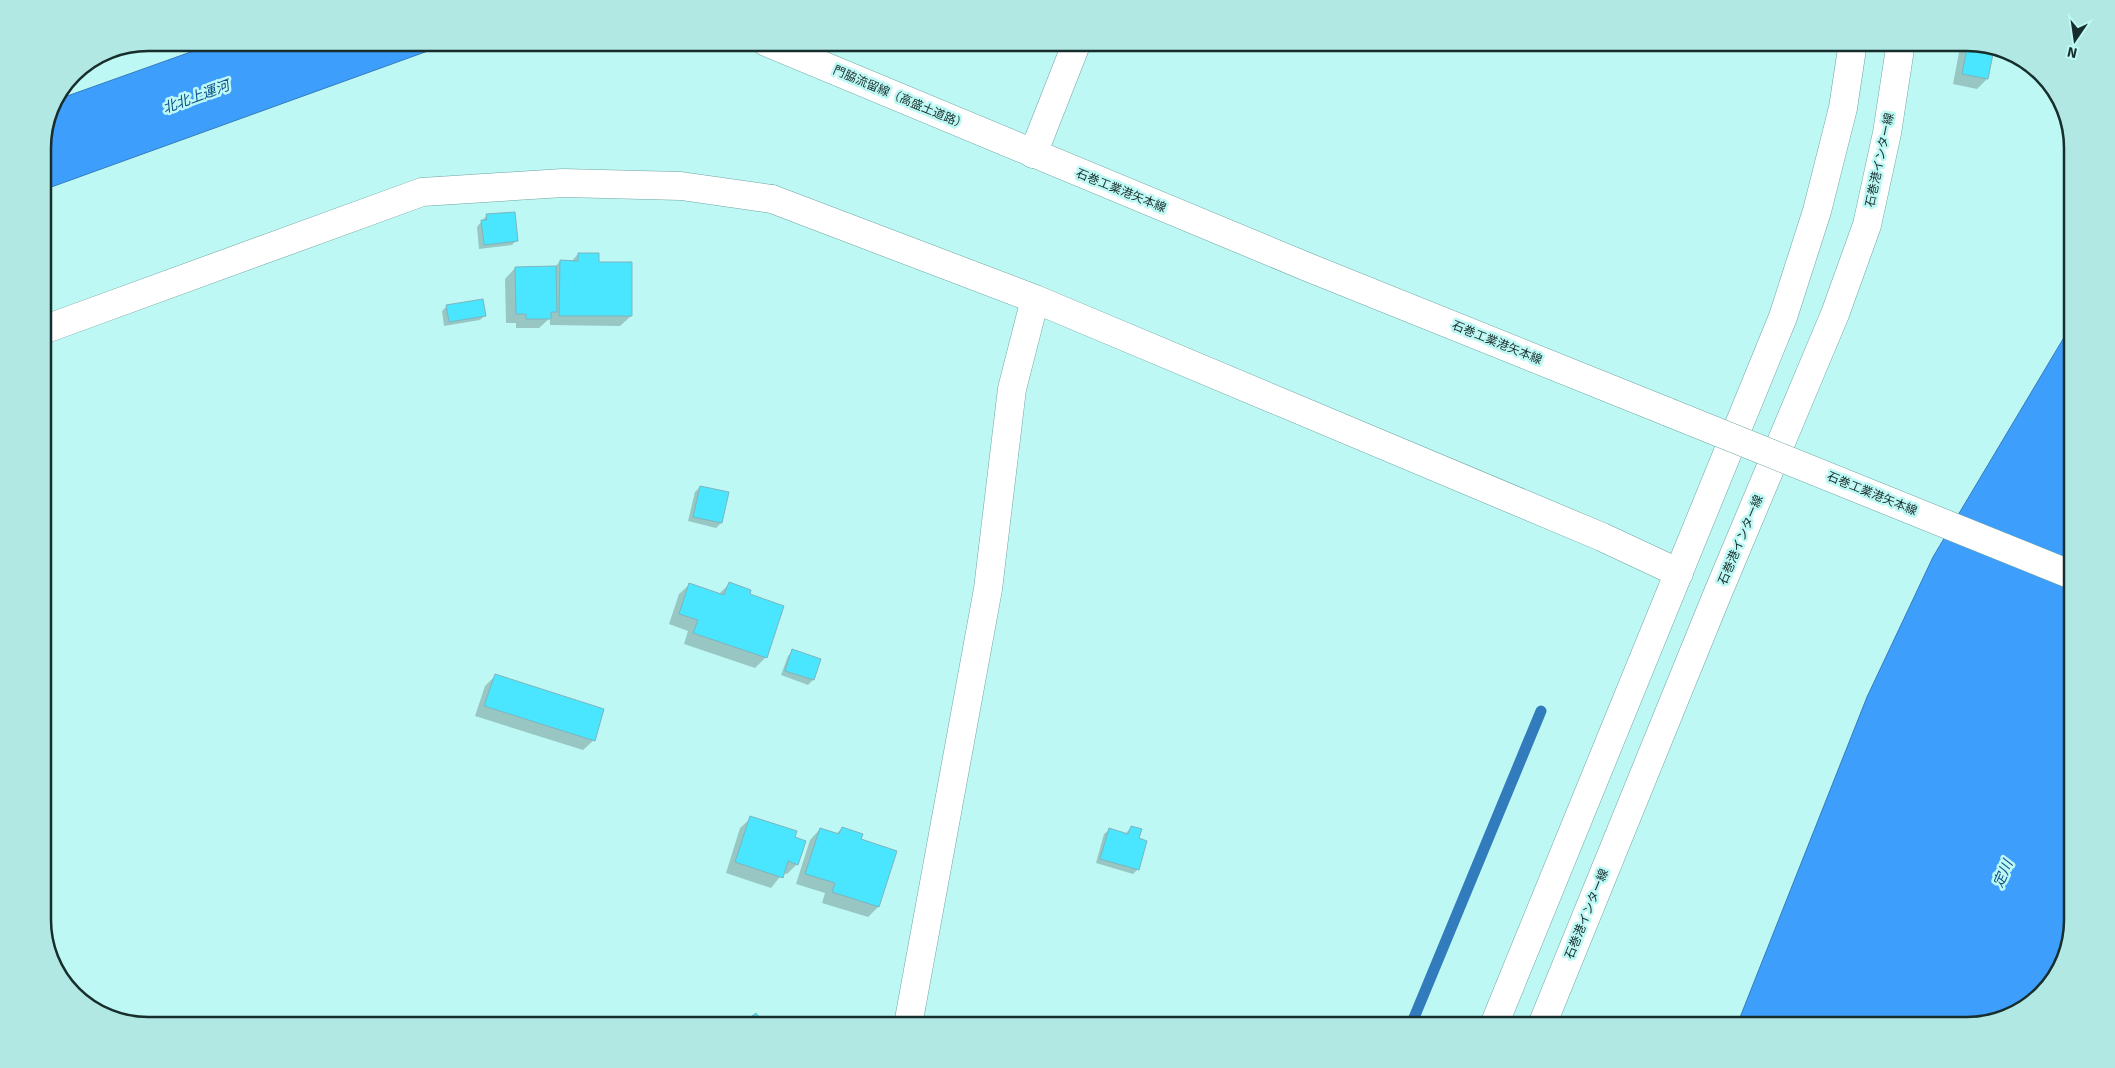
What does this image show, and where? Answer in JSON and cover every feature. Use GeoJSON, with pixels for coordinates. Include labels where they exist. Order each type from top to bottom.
{"type":"FeatureCollection","features":[{"type":"Feature","properties":{"kind":"main road","name":"門脇流留線（高盛土道路）"},"geometry":{"type":"LineString","coordinates":[[787,51],[1033,154]]}},
{"type":"Feature","properties":{"kind":"main road"},"geometry":{"type":"LineString","coordinates":[[1033,154],[1073,51]]}},
{"type":"Feature","properties":{"kind":"main road"},"geometry":{"type":"LineString","coordinates":[[1498,1017],[1783,318],[1818,211],[1843,108],[1852,51]]}},
{"type":"Feature","properties":{"kind":"main road","name":"石巻港インター線"},"geometry":{"type":"LineString","coordinates":[[1546,1017],[1717,596],[1836,314],[1867,224],[1887,134],[1900,51]]}},
{"type":"Feature","properties":{"kind":"main road","name":"石巻工業港矢本線"},"geometry":{"type":"LineString","coordinates":[[1033,154],[2064,572]]}},
{"type":"Feature","properties":{"kind":"main road"},"geometry":{"type":"LineString","coordinates":[[51,327],[422,192],[563,183],[681,186],[772,199],[1035,299],[1602,537],[1679,573]]}},
{"type":"Feature","properties":{"kind":"main road"},"geometry":{"type":"LineString","coordinates":[[910,1017],[988,589],[1012,389],[1035,299]]}},
{"type":"Feature","properties":{"kind":"water","name":"北北上運河"},"geometry":{"type":"Polygon","coordinates":[[[194,51],[428,51],[51,187],[51,141],[53,129],[56,117],[67,96],[194,51]]]}},
{"type":"Feature","properties":{"kind":"water","name":"定川"},"geometry":{"type":"Polygon","coordinates":[[[2064,337],[2064,927],[2059,951],[2054,963],[2040,984],[2031,993],[2010,1007],[1986,1015],[1974,1017],[1740,1017],[1867,697],[1933,557],[2064,337]]]}},
{"type":"Feature","properties":{"kind":"building"},"geometry":{"type":"Polygon","coordinates":[[[1966,51],[1993,55],[1988,79],[1962,74],[1966,51]]]}},
{"type":"Feature","properties":{"kind":"building"},"geometry":{"type":"Polygon","coordinates":[[[515,212],[518,241],[484,245],[481,220],[487,220],[486,214],[515,212]]]}},
{"type":"Feature","properties":{"kind":"building"},"geometry":{"type":"Polygon","coordinates":[[[578,253],[599,253],[599,262],[632,262],[632,316],[559,316],[560,260],[578,261],[578,253]]]}},
{"type":"Feature","properties":{"kind":"building"},"geometry":{"type":"Polygon","coordinates":[[[556,266],[557,312],[551,312],[551,319],[526,319],[526,314],[516,314],[515,267],[556,266]]]}},
{"type":"Feature","properties":{"kind":"building"},"geometry":{"type":"Polygon","coordinates":[[[483,299],[486,316],[449,322],[446,305],[483,299]]]}},
{"type":"Feature","properties":{"kind":"building"},"geometry":{"type":"Polygon","coordinates":[[[700,486],[729,492],[722,523],[693,517],[700,486]]]}},
{"type":"Feature","properties":{"kind":"building"},"geometry":{"type":"Polygon","coordinates":[[[729,582],[751,590],[750,594],[784,606],[767,658],[693,633],[698,620],[679,614],[689,583],[724,595],[729,582]]]}},
{"type":"Feature","properties":{"kind":"building"},"geometry":{"type":"Polygon","coordinates":[[[792,649],[821,659],[814,680],[785,671],[792,649]]]}},
{"type":"Feature","properties":{"kind":"building"},"geometry":{"type":"Polygon","coordinates":[[[495,674],[604,709],[595,741],[484,706],[495,674]]]}},
{"type":"Feature","properties":{"kind":"building"},"geometry":{"type":"Polygon","coordinates":[[[750,816],[797,831],[795,837],[806,841],[798,865],[788,861],[783,878],[735,862],[750,816]]]}},
{"type":"Feature","properties":{"kind":"building"},"geometry":{"type":"Polygon","coordinates":[[[1131,826],[1142,829],[1139,838],[1147,841],[1139,870],[1100,859],[1109,828],[1128,834],[1131,826]]]}},
{"type":"Feature","properties":{"kind":"building"},"geometry":{"type":"Polygon","coordinates":[[[842,827],[863,834],[861,839],[897,851],[879,907],[832,892],[835,883],[805,874],[820,828],[839,834],[842,827]]]}},
{"type":"Feature","properties":{"kind":"building"},"geometry":{"type":"Polygon","coordinates":[[[756,1013],[759,1017],[750,1017],[756,1013]]]}},
{"type":"Feature","properties":{"kind":"waterway"},"geometry":{"type":"LineString","coordinates":[[1414,1017],[1541,711]]}}]}
